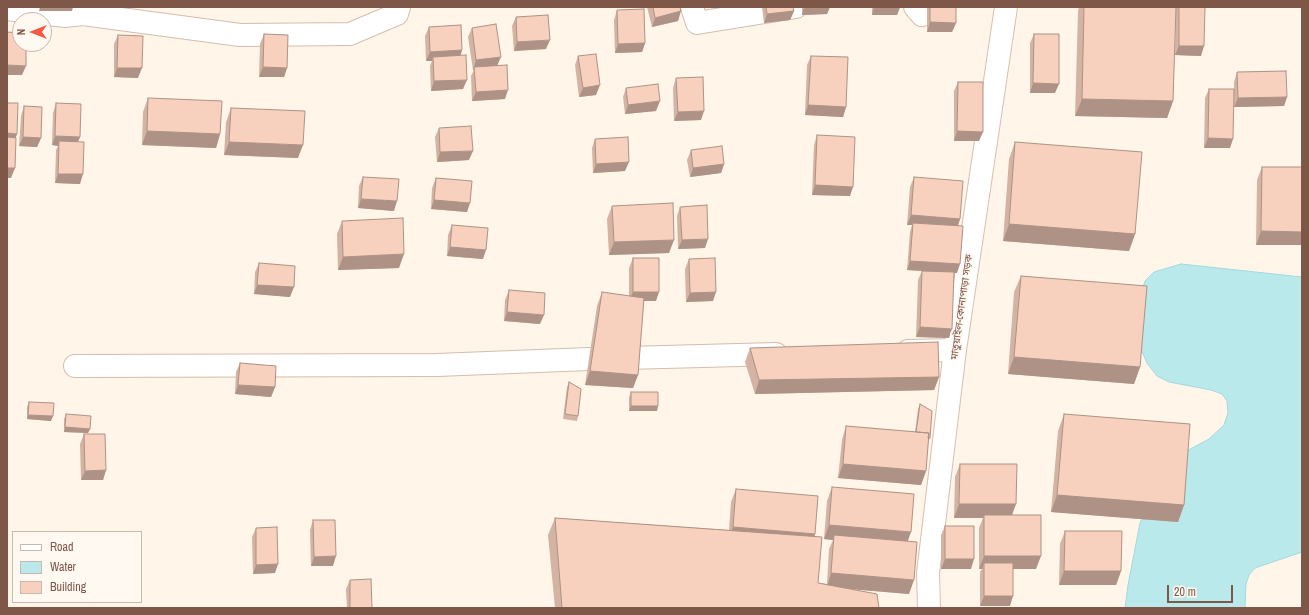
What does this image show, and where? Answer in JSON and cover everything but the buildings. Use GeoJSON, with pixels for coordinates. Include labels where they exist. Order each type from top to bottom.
{"type":"FeatureCollection","features":[{"type":"Feature","properties":{"kind":"street"},"geometry":{"type":"LineString","coordinates":[[7,9],[65,16],[84,10],[240,35],[350,34],[397,14],[399,7]]}},
{"type":"Feature","properties":{"kind":"street"},"geometry":{"type":"LineString","coordinates":[[692,7],[697,23],[796,7]]}},
{"type":"Feature","properties":{"kind":"street"},"geometry":{"type":"LineString","coordinates":[[915,7],[922,15],[942,7]]}},
{"type":"Feature","properties":{"kind":"street","name":"মাতুয়াইল-কোনাপাড়া সড়ক"},"geometry":{"type":"LineString","coordinates":[[929,608],[928,574],[955,350],[1006,7]]}},
{"type":"Feature","properties":{"kind":"street"},"geometry":{"type":"LineString","coordinates":[[892,352],[955,350]]}},
{"type":"Feature","properties":{"kind":"street"},"geometry":{"type":"LineString","coordinates":[[75,366],[437,365],[589,359],[796,354]]}},
{"type":"Feature","properties":{"kind":"water"},"geometry":{"type":"Polygon","coordinates":[[[1181,264],[1302,277],[1302,552],[1255,568],[1249,575],[1246,584],[1245,608],[1125,608],[1140,523],[1156,482],[1181,454],[1209,439],[1224,425],[1228,413],[1227,401],[1222,394],[1211,390],[1169,382],[1157,376],[1147,363],[1138,342],[1140,297],[1145,281],[1154,272],[1181,264]]]}}]}
